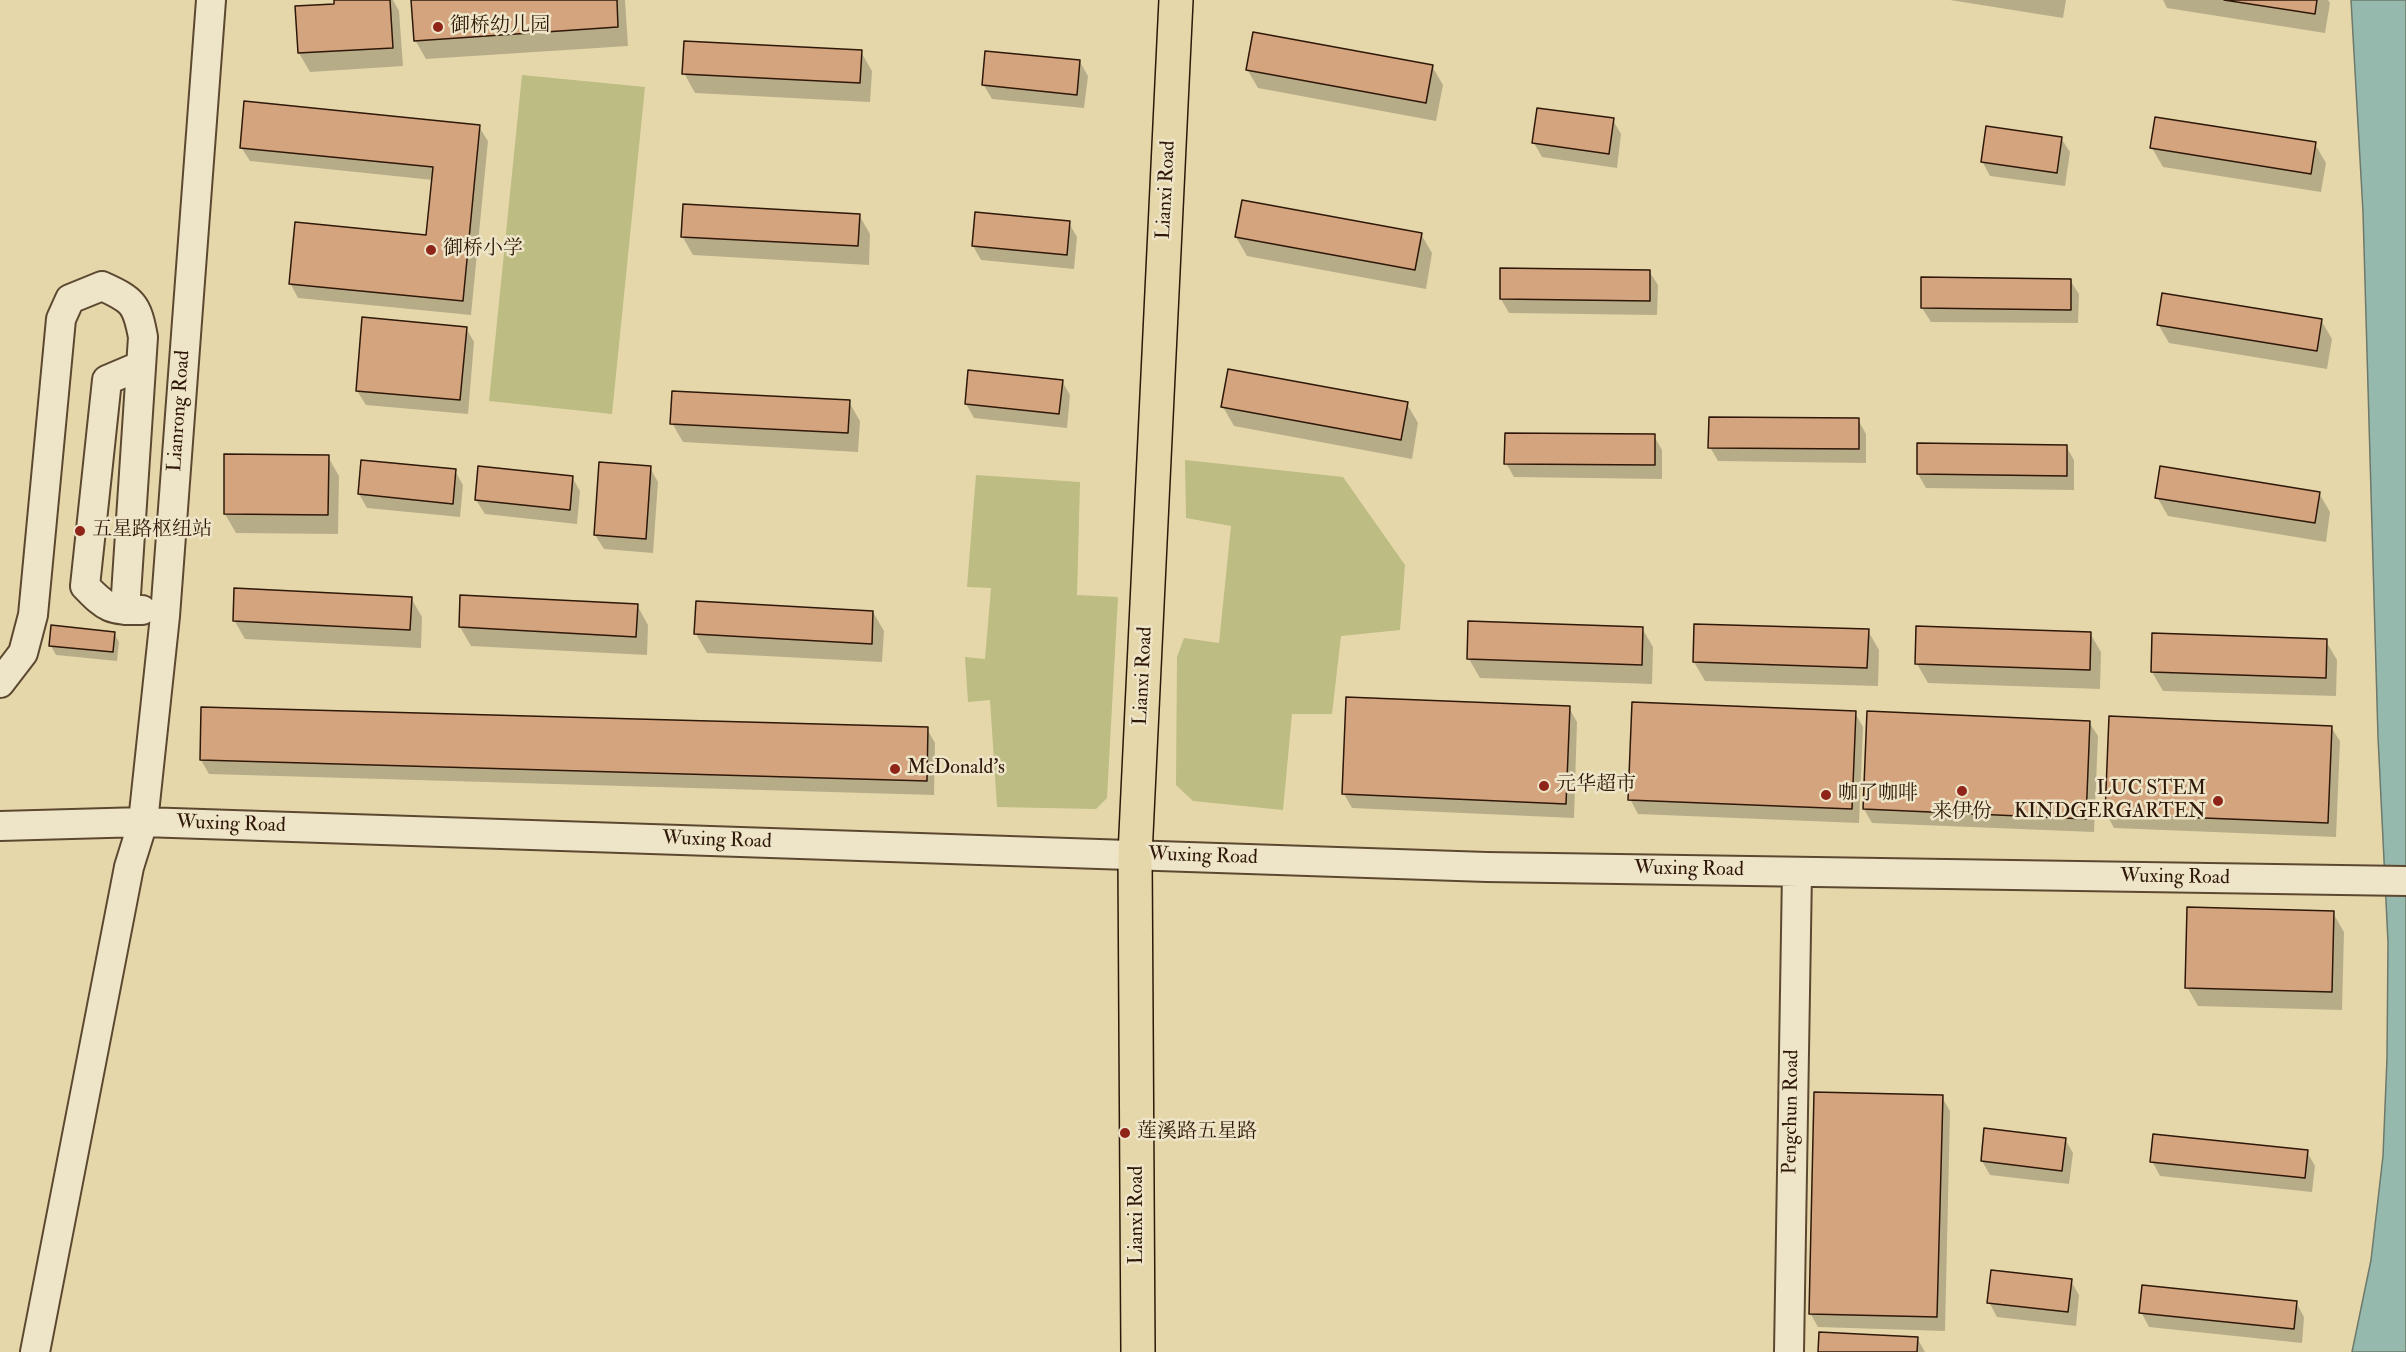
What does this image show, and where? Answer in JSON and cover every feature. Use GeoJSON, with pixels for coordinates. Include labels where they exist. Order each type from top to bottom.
{"type":"FeatureCollection","features":[{"type":"Feature","properties":{"kind":"main road","name":"Lianxi Road"},"geometry":{"type":"LineString","coordinates":[[1138,1352],[1135,855],[1176,0]]}},
{"type":"Feature","properties":{"kind":"street","name":"Lianrong Road"},"geometry":{"type":"LineString","coordinates":[[35,1352],[129,867],[143,822],[165,616],[211,0]]}},
{"type":"Feature","properties":{"kind":"street"},"geometry":{"type":"LineString","coordinates":[[0,683],[23,653],[33,615],[61,319],[70,299],[102,286],[127,298],[139,315],[143,337],[125,610]]}},
{"type":"Feature","properties":{"kind":"street"},"geometry":{"type":"LineString","coordinates":[[140,366],[107,380],[85,586],[104,605],[125,610],[144,610],[165,616]]}},
{"type":"Feature","properties":{"kind":"street","name":"Wuxing Road"},"geometry":{"type":"LineString","coordinates":[[0,826],[143,822],[1487,867],[2406,881]]}},
{"type":"Feature","properties":{"kind":"street","name":"Pengchun Road"},"geometry":{"type":"LineString","coordinates":[[1789,1352],[1797,872]]}},
{"type":"Feature","properties":{"kind":"green space"},"geometry":{"type":"Polygon","coordinates":[[[522,75],[645,87],[612,414],[489,401],[522,75]]]}},
{"type":"Feature","properties":{"kind":"green space"},"geometry":{"type":"Polygon","coordinates":[[[1185,460],[1343,477],[1405,565],[1400,630],[1341,636],[1332,714],[1292,714],[1283,810],[1193,801],[1176,785],[1177,657],[1184,638],[1219,643],[1231,526],[1186,518],[1185,460]]]}},
{"type":"Feature","properties":{"kind":"green space"},"geometry":{"type":"Polygon","coordinates":[[[976,475],[1080,482],[1077,595],[1118,597],[1107,798],[1096,809],[997,807],[990,700],[968,702],[965,657],[985,659],[991,588],[967,587],[976,475]]]}},
{"type":"Feature","properties":{"kind":"water"},"geometry":{"type":"Polygon","coordinates":[[[2351,0],[2406,0],[2406,1352],[2352,1352],[2371,1260],[2383,1156],[2388,942],[2378,737],[2363,212],[2351,0]]]}},
{"type":"Feature","properties":{"kind":"building"},"geometry":{"type":"Polygon","coordinates":[[[334,0],[390,0],[393,48],[298,53],[295,6],[334,4],[334,0]]]}},
{"type":"Feature","properties":{"kind":"building"},"geometry":{"type":"Polygon","coordinates":[[[411,0],[617,0],[618,27],[414,41],[411,0]]]}},
{"type":"Feature","properties":{"kind":"building"},"geometry":{"type":"Polygon","coordinates":[[[2224,0],[2317,0],[2315,14],[2224,0]]]}},
{"type":"Feature","properties":{"kind":"building"},"geometry":{"type":"Polygon","coordinates":[[[1253,32],[1433,65],[1426,103],[1246,70],[1253,32]]]}},
{"type":"Feature","properties":{"kind":"building"},"geometry":{"type":"Polygon","coordinates":[[[684,41],[862,50],[860,83],[682,74],[684,41]]]}},
{"type":"Feature","properties":{"kind":"building"},"geometry":{"type":"Polygon","coordinates":[[[985,51],[1080,60],[1077,95],[982,85],[985,51]]]}},
{"type":"Feature","properties":{"kind":"building"},"geometry":{"type":"Polygon","coordinates":[[[244,101],[480,125],[463,301],[289,284],[295,222],[426,235],[433,167],[240,148],[244,101]]]}},
{"type":"Feature","properties":{"kind":"building"},"geometry":{"type":"Polygon","coordinates":[[[1537,108],[1614,118],[1609,154],[1532,143],[1537,108]]]}},
{"type":"Feature","properties":{"kind":"building"},"geometry":{"type":"Polygon","coordinates":[[[2155,117],[2316,142],[2311,174],[2150,148],[2155,117]]]}},
{"type":"Feature","properties":{"kind":"building"},"geometry":{"type":"Polygon","coordinates":[[[1986,126],[2062,137],[2057,173],[1981,162],[1986,126]]]}},
{"type":"Feature","properties":{"kind":"building"},"geometry":{"type":"Polygon","coordinates":[[[1242,200],[1422,233],[1415,270],[1235,237],[1242,200]]]}},
{"type":"Feature","properties":{"kind":"building"},"geometry":{"type":"Polygon","coordinates":[[[683,204],[860,214],[858,246],[681,237],[683,204]]]}},
{"type":"Feature","properties":{"kind":"building"},"geometry":{"type":"Polygon","coordinates":[[[975,212],[1070,221],[1067,255],[972,246],[975,212]]]}},
{"type":"Feature","properties":{"kind":"building"},"geometry":{"type":"Polygon","coordinates":[[[1500,268],[1650,270],[1650,301],[1500,299],[1500,268]]]}},
{"type":"Feature","properties":{"kind":"building"},"geometry":{"type":"Polygon","coordinates":[[[1921,277],[2071,279],[2071,310],[1921,308],[1921,277]]]}},
{"type":"Feature","properties":{"kind":"building"},"geometry":{"type":"Polygon","coordinates":[[[2162,293],[2322,319],[2317,351],[2157,325],[2162,293]]]}},
{"type":"Feature","properties":{"kind":"building"},"geometry":{"type":"Polygon","coordinates":[[[362,317],[467,327],[460,400],[356,391],[362,317]]]}},
{"type":"Feature","properties":{"kind":"building"},"geometry":{"type":"Polygon","coordinates":[[[1228,369],[1408,402],[1401,440],[1221,407],[1228,369]]]}},
{"type":"Feature","properties":{"kind":"building"},"geometry":{"type":"Polygon","coordinates":[[[968,370],[1063,380],[1059,414],[965,404],[968,370]]]}},
{"type":"Feature","properties":{"kind":"building"},"geometry":{"type":"Polygon","coordinates":[[[672,391],[850,400],[848,433],[670,424],[672,391]]]}},
{"type":"Feature","properties":{"kind":"building"},"geometry":{"type":"Polygon","coordinates":[[[1709,417],[1859,418],[1859,449],[1708,448],[1709,417]]]}},
{"type":"Feature","properties":{"kind":"building"},"geometry":{"type":"Polygon","coordinates":[[[1505,433],[1655,434],[1655,465],[1504,464],[1505,433]]]}},
{"type":"Feature","properties":{"kind":"building"},"geometry":{"type":"Polygon","coordinates":[[[1917,443],[2067,445],[2067,476],[1917,474],[1917,443]]]}},
{"type":"Feature","properties":{"kind":"building"},"geometry":{"type":"Polygon","coordinates":[[[224,454],[329,455],[328,515],[224,514],[224,454]]]}},
{"type":"Feature","properties":{"kind":"building"},"geometry":{"type":"Polygon","coordinates":[[[361,460],[456,469],[453,504],[358,494],[361,460]]]}},
{"type":"Feature","properties":{"kind":"building"},"geometry":{"type":"Polygon","coordinates":[[[599,462],[651,466],[646,539],[594,535],[599,462]]]}},
{"type":"Feature","properties":{"kind":"building"},"geometry":{"type":"Polygon","coordinates":[[[478,466],[573,476],[570,510],[475,500],[478,466]]]}},
{"type":"Feature","properties":{"kind":"building"},"geometry":{"type":"Polygon","coordinates":[[[2160,466],[2320,492],[2315,523],[2155,498],[2160,466]]]}},
{"type":"Feature","properties":{"kind":"building"},"geometry":{"type":"Polygon","coordinates":[[[234,588],[412,597],[410,630],[233,621],[234,588]]]}},
{"type":"Feature","properties":{"kind":"building"},"geometry":{"type":"Polygon","coordinates":[[[460,595],[638,604],[636,637],[459,627],[460,595]]]}},
{"type":"Feature","properties":{"kind":"building"},"geometry":{"type":"Polygon","coordinates":[[[696,601],[873,611],[872,644],[694,634],[696,601]]]}},
{"type":"Feature","properties":{"kind":"building"},"geometry":{"type":"Polygon","coordinates":[[[1468,621],[1643,627],[1642,665],[1467,659],[1468,621]]]}},
{"type":"Feature","properties":{"kind":"building"},"geometry":{"type":"Polygon","coordinates":[[[1694,624],[1869,629],[1867,668],[1693,662],[1694,624]]]}},
{"type":"Feature","properties":{"kind":"building"},"geometry":{"type":"Polygon","coordinates":[[[51,625],[115,632],[113,652],[49,646],[51,625]]]}},
{"type":"Feature","properties":{"kind":"building"},"geometry":{"type":"Polygon","coordinates":[[[1916,626],[2091,632],[2090,670],[1915,664],[1916,626]]]}},
{"type":"Feature","properties":{"kind":"building"},"geometry":{"type":"Polygon","coordinates":[[[2152,633],[2327,639],[2326,678],[2151,672],[2152,633]]]}},
{"type":"Feature","properties":{"kind":"building"},"geometry":{"type":"Polygon","coordinates":[[[1346,697],[1570,706],[1566,804],[1342,794],[1346,697]]]}},
{"type":"Feature","properties":{"kind":"building"},"geometry":{"type":"Polygon","coordinates":[[[1632,702],[1856,711],[1852,809],[1628,800],[1632,702]]]}},
{"type":"Feature","properties":{"kind":"building"},"geometry":{"type":"Polygon","coordinates":[[[201,707],[928,727],[927,781],[200,760],[201,707]]]}},
{"type":"Feature","properties":{"kind":"building"},"geometry":{"type":"Polygon","coordinates":[[[1867,711],[2090,721],[2086,819],[1863,809],[1867,711]]]}},
{"type":"Feature","properties":{"kind":"building"},"geometry":{"type":"Polygon","coordinates":[[[2109,716],[2332,726],[2328,823],[2105,814],[2109,716]]]}},
{"type":"Feature","properties":{"kind":"building"},"geometry":{"type":"Polygon","coordinates":[[[2187,907],[2334,911],[2332,992],[2185,988],[2187,907]]]}},
{"type":"Feature","properties":{"kind":"building"},"geometry":{"type":"Polygon","coordinates":[[[1814,1092],[1943,1095],[1937,1317],[1809,1314],[1814,1092]]]}},
{"type":"Feature","properties":{"kind":"building"},"geometry":{"type":"Polygon","coordinates":[[[1984,1128],[2066,1138],[2062,1171],[1981,1161],[1984,1128]]]}},
{"type":"Feature","properties":{"kind":"building"},"geometry":{"type":"Polygon","coordinates":[[[2153,1134],[2308,1150],[2305,1178],[2150,1162],[2153,1134]]]}},
{"type":"Feature","properties":{"kind":"building"},"geometry":{"type":"Polygon","coordinates":[[[1991,1270],[2072,1279],[2068,1312],[1987,1303],[1991,1270]]]}},
{"type":"Feature","properties":{"kind":"building"},"geometry":{"type":"Polygon","coordinates":[[[2142,1285],[2297,1301],[2294,1329],[2139,1313],[2142,1285]]]}},
{"type":"Feature","properties":{"kind":"building"},"geometry":{"type":"Polygon","coordinates":[[[1819,1332],[1918,1337],[1917,1352],[1818,1352],[1819,1332]]]}},
{"type":"Feature","properties":{"kind":"place","name":"御桥幼儿园"},"geometry":{"type":"Point","coordinates":[438,27]}},
{"type":"Feature","properties":{"kind":"place","name":"御桥小学"},"geometry":{"type":"Point","coordinates":[431,250]}},
{"type":"Feature","properties":{"kind":"place","name":"五星路枢纽站"},"geometry":{"type":"Point","coordinates":[80,531]}},
{"type":"Feature","properties":{"kind":"place","name":"McDonald's"},"geometry":{"type":"Point","coordinates":[895,769]}},
{"type":"Feature","properties":{"kind":"place","name":"元华超市"},"geometry":{"type":"Point","coordinates":[1544,786]}},
{"type":"Feature","properties":{"kind":"place","name":"来伊份"},"geometry":{"type":"Point","coordinates":[1962,791]}},
{"type":"Feature","properties":{"kind":"place","name":"咖了咖啡"},"geometry":{"type":"Point","coordinates":[1826,795]}},
{"type":"Feature","properties":{"kind":"place","name":"LUC STEM KINDGERGARTEN"},"geometry":{"type":"Point","coordinates":[2218,801]}},
{"type":"Feature","properties":{"kind":"place","name":"莲溪路五星路"},"geometry":{"type":"Point","coordinates":[1125,1133]}}]}
